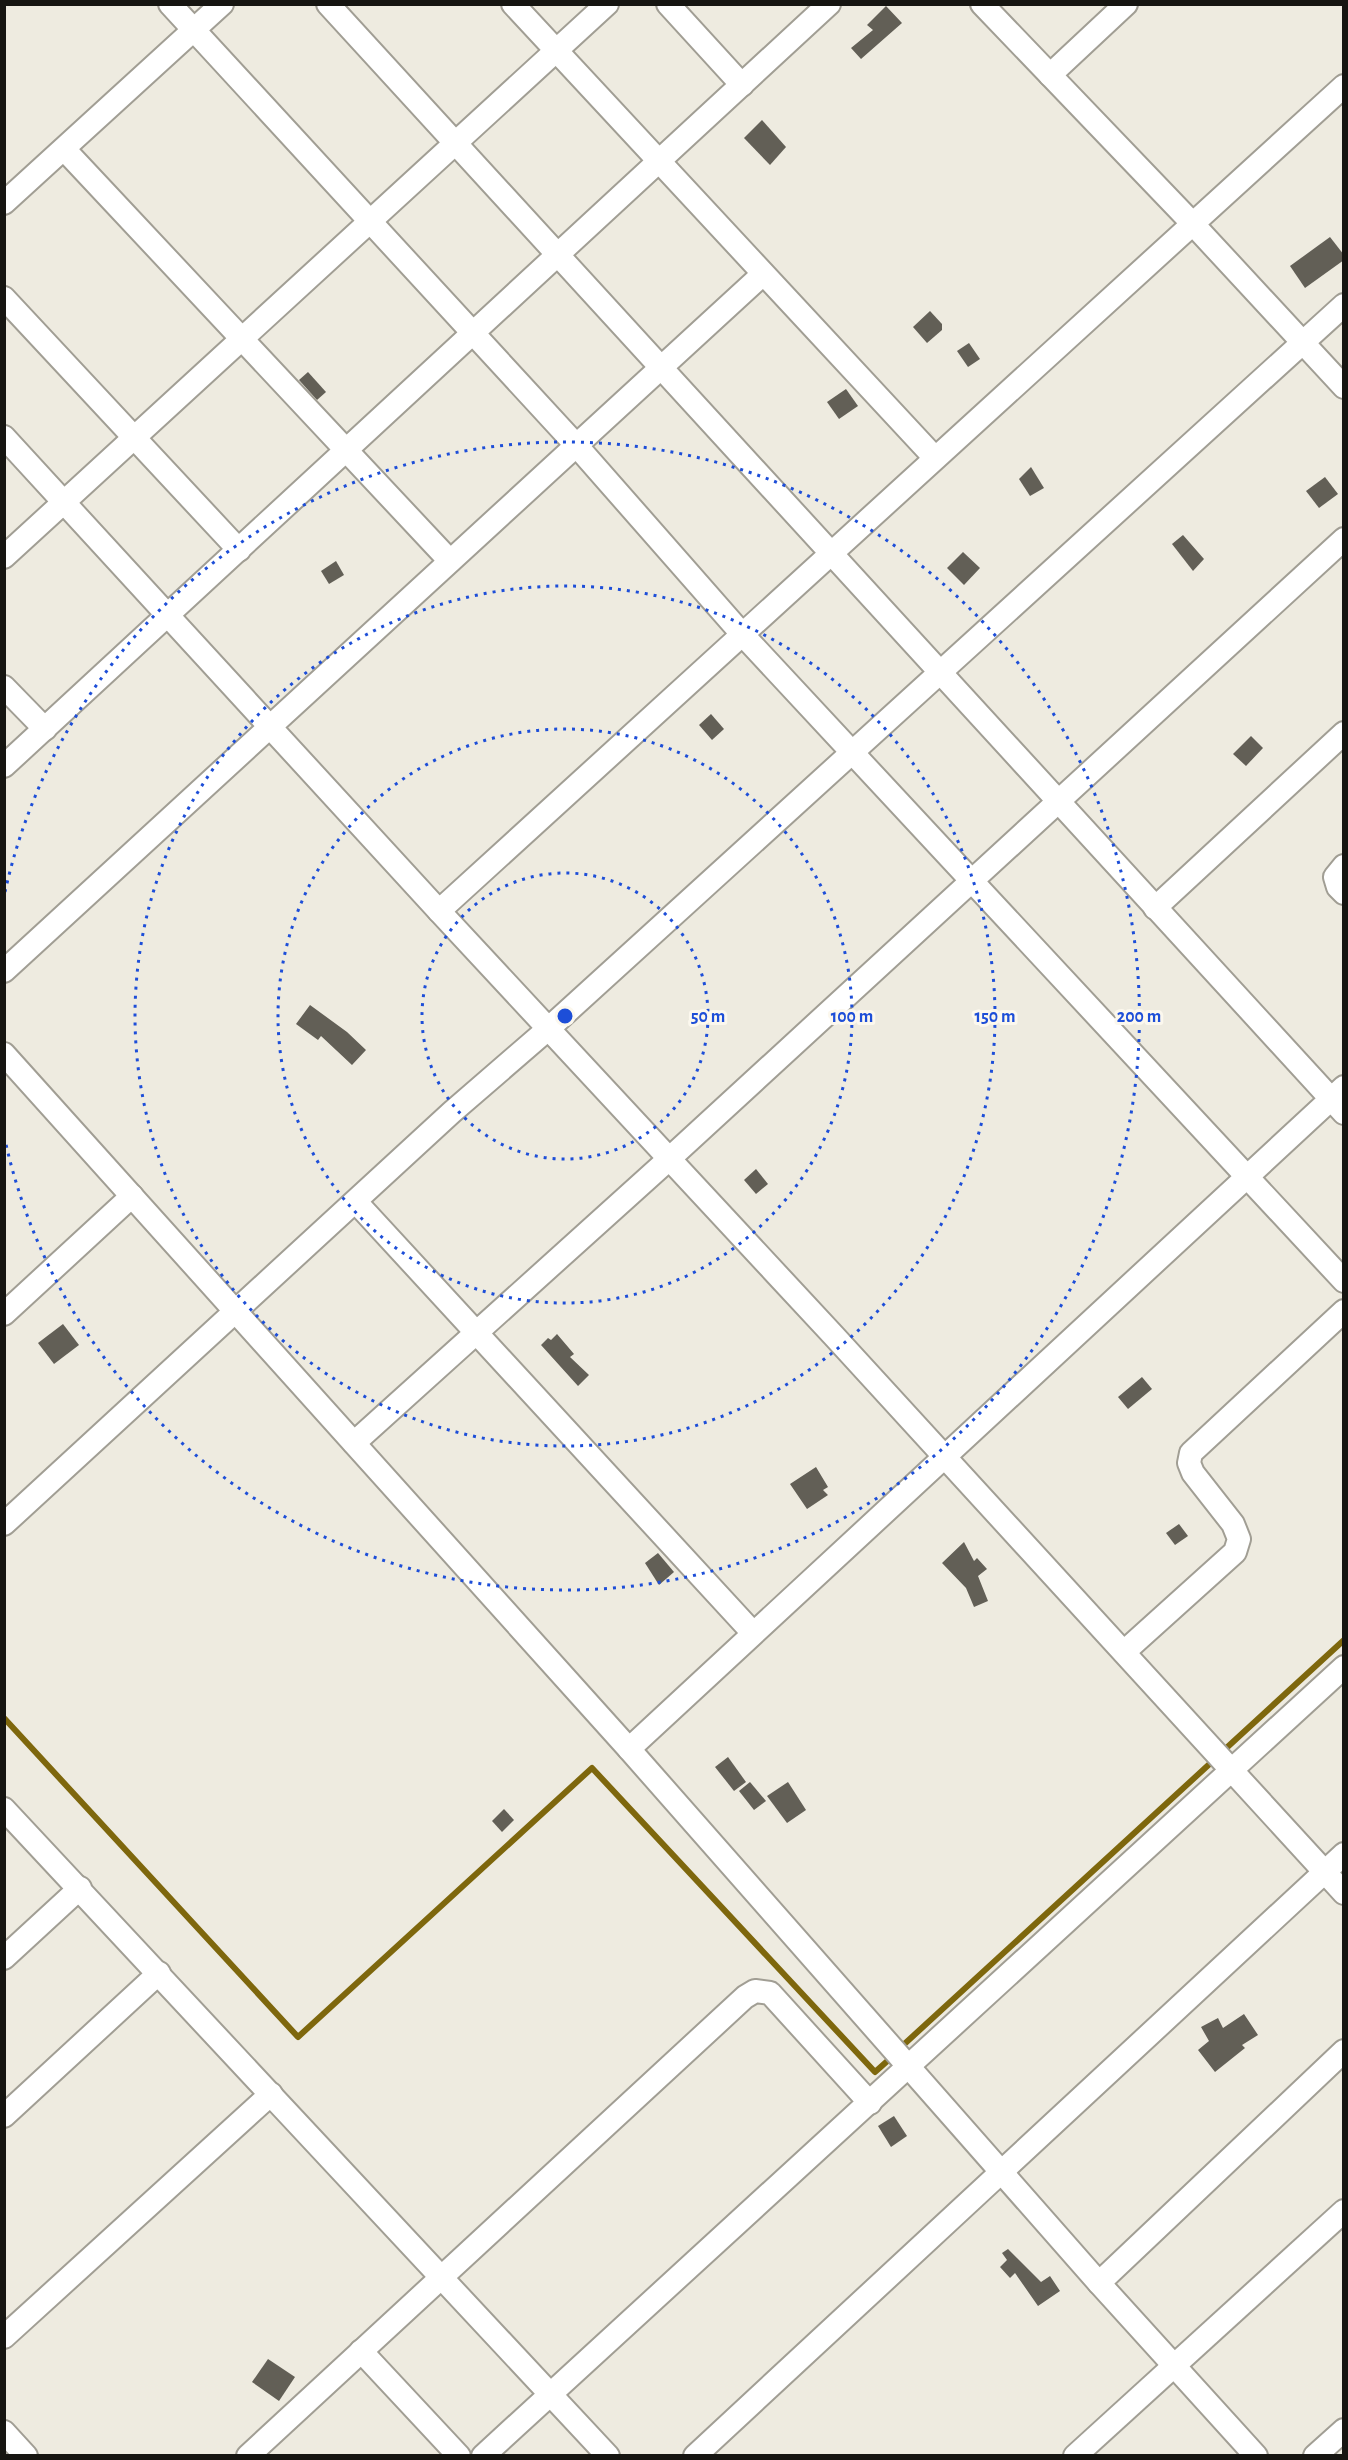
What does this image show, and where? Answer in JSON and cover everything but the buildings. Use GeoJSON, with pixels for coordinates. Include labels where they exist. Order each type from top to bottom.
{"type":"FeatureCollection","features":[{"type":"Feature","properties":{"kind":"street"},"geometry":{"type":"LineString","coordinates":[[170,4],[576,445],[742,634],[970,882],[1344,1281]]}},
{"type":"Feature","properties":{"kind":"street"},"geometry":{"type":"LineString","coordinates":[[4,203],[222,4]]}},
{"type":"Feature","properties":{"kind":"street"},"geometry":{"type":"LineString","coordinates":[[328,4],[1155,908],[1339,1100],[1247,1176],[629,1749]]}},
{"type":"Feature","properties":{"kind":"street"},"geometry":{"type":"LineString","coordinates":[[513,4],[935,458]]}},
{"type":"Feature","properties":{"kind":"street"},"geometry":{"type":"LineString","coordinates":[[4,557],[607,4]]}},
{"type":"Feature","properties":{"kind":"street"},"geometry":{"type":"LineString","coordinates":[[668,4],[742,85]]}},
{"type":"Feature","properties":{"kind":"street"},"geometry":{"type":"LineString","coordinates":[[4,766],[829,4]]}},
{"type":"Feature","properties":{"kind":"street"},"geometry":{"type":"LineString","coordinates":[[982,4],[1344,387]]}},
{"type":"Feature","properties":{"kind":"street"},"geometry":{"type":"LineString","coordinates":[[1050,75],[1126,4]]}},
{"type":"Feature","properties":{"kind":"street"},"geometry":{"type":"LineString","coordinates":[[439,911],[1344,86]]}},
{"type":"Feature","properties":{"kind":"street"},"geometry":{"type":"LineString","coordinates":[[64,149],[450,561]]}},
{"type":"Feature","properties":{"kind":"street"},"geometry":{"type":"LineString","coordinates":[[4,971],[763,274]]}},
{"type":"Feature","properties":{"kind":"street"},"geometry":{"type":"LineString","coordinates":[[4,298],[239,550]]}},
{"type":"Feature","properties":{"kind":"street"},"geometry":{"type":"LineString","coordinates":[[4,1524],[453,1112],[548,1029],[1344,305]]}},
{"type":"Feature","properties":{"kind":"street"},"geometry":{"type":"LineString","coordinates":[[4,437],[1344,1893]]}},
{"type":"Feature","properties":{"kind":"street"},"geometry":{"type":"LineString","coordinates":[[354,1443],[669,1159],[1344,538]]}},
{"type":"Feature","properties":{"kind":"street"},"geometry":{"type":"LineString","coordinates":[[4,687],[45,729]]}},
{"type":"Feature","properties":{"kind":"street"},"geometry":{"type":"LineString","coordinates":[[1155,908],[1344,733]]}},
{"type":"Feature","properties":{"kind":"street"},"geometry":{"type":"LineString","coordinates":[[1344,866],[1335,877],[1338,887],[1344,893]]}},
{"type":"Feature","properties":{"kind":"street"},"geometry":{"type":"LineString","coordinates":[[4,1054],[629,1749],[1099,2283],[1256,2456]]}},
{"type":"Feature","properties":{"kind":"street"},"geometry":{"type":"LineString","coordinates":[[4,1314],[132,1196]]}},
{"type":"Feature","properties":{"kind":"street"},"geometry":{"type":"LineString","coordinates":[[356,1202],[753,1633]]}},
{"type":"Feature","properties":{"kind":"street"},"geometry":{"type":"LineString","coordinates":[[1124,1652],[1235,1552],[1239,1539],[1233,1524],[1193,1473],[1189,1463],[1191,1454],[1344,1311]]}},
{"type":"Feature","properties":{"kind":"street"},"geometry":{"type":"LineString","coordinates":[[483,2456],[1344,1667]]}},
{"type":"Feature","properties":{"kind":"street"},"geometry":{"type":"LineString","coordinates":[[4,1809],[608,2456]]}},
{"type":"Feature","properties":{"kind":"street"},"geometry":{"type":"LineString","coordinates":[[695,2456],[1344,1854]]}},
{"type":"Feature","properties":{"kind":"street"},"geometry":{"type":"LineString","coordinates":[[4,1958],[80,1888]]}},
{"type":"Feature","properties":{"kind":"street"},"geometry":{"type":"LineString","coordinates":[[4,2116],[159,1973]]}},
{"type":"Feature","properties":{"kind":"street"},"geometry":{"type":"LineString","coordinates":[[248,2456],[746,1996],[755,1991],[770,1993],[870,2103]]}},
{"type":"Feature","properties":{"kind":"street"},"geometry":{"type":"LineString","coordinates":[[1099,2283],[1344,2051]]}},
{"type":"Feature","properties":{"kind":"street"},"geometry":{"type":"LineString","coordinates":[[4,2337],[271,2094]]}},
{"type":"Feature","properties":{"kind":"street"},"geometry":{"type":"LineString","coordinates":[[1075,2456],[1344,2211]]}},
{"type":"Feature","properties":{"kind":"street"},"geometry":{"type":"LineString","coordinates":[[361,2351],[459,2456]]}},
{"type":"Feature","properties":{"kind":"street"},"geometry":{"type":"LineString","coordinates":[[1315,2456],[1344,2430]]}},
{"type":"Feature","properties":{"kind":"street"},"geometry":{"type":"LineString","coordinates":[[4,2432],[26,2456]]}},
{"type":"Feature","properties":{"kind":"waterway"},"geometry":{"type":"LineString","coordinates":[[1222,1752],[1344,1640]]}},
{"type":"Feature","properties":{"kind":"waterway"},"geometry":{"type":"LineString","coordinates":[[4,1718],[298,2037],[592,1768],[875,2072],[893,2056]]}},
{"type":"Feature","properties":{"kind":"waterway"},"geometry":{"type":"LineString","coordinates":[[900,2048],[1215,1759]]}}]}
